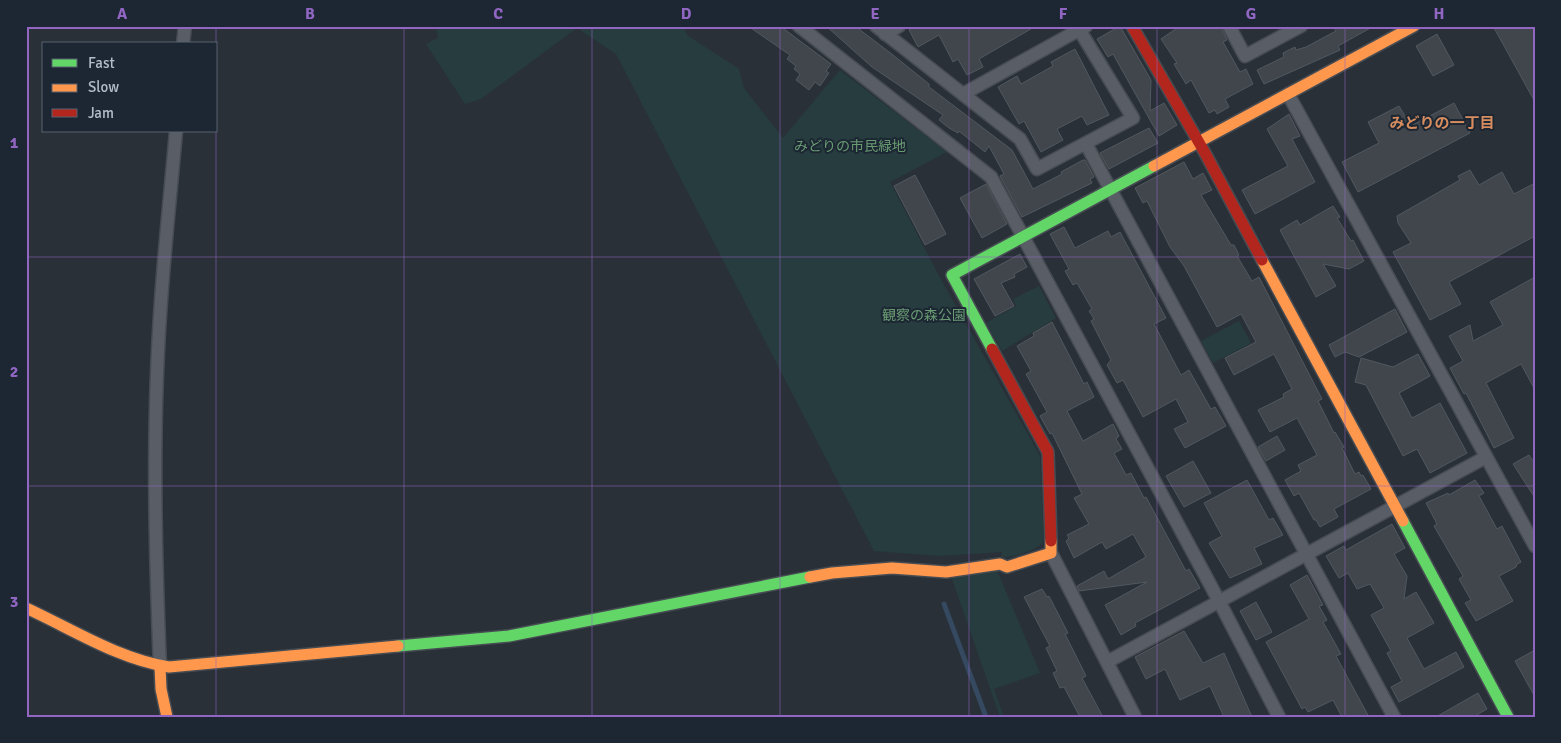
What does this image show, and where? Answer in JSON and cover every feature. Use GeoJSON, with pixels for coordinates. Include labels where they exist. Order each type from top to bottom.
{"type":"FeatureCollection","features":[{"type":"Feature","properties":{"kind":"street"},"geometry":{"type":"LineString","coordinates":[[183,42],[185,26]]}},
{"type":"Feature","properties":{"kind":"street"},"geometry":{"type":"LineString","coordinates":[[799,26],[990,177],[1220,601],[1279,717]]}},
{"type":"Feature","properties":{"kind":"street"},"geometry":{"type":"LineString","coordinates":[[881,30],[899,26]]}},
{"type":"Feature","properties":{"kind":"street"},"geometry":{"type":"LineString","coordinates":[[1132,26],[1199,143],[1508,717]]}},
{"type":"Feature","properties":{"kind":"street"},"geometry":{"type":"LineString","coordinates":[[1229,26],[1245,56],[1301,26]]}},
{"type":"Feature","properties":{"kind":"street"},"geometry":{"type":"LineString","coordinates":[[1135,717],[1051,552],[1048,452],[952,275],[1414,26]]}},
{"type":"Feature","properties":{"kind":"street"},"geometry":{"type":"LineString","coordinates":[[881,30],[1020,139],[1037,169],[1133,118],[1081,27],[963,94]]}},
{"type":"Feature","properties":{"kind":"street"},"geometry":{"type":"LineString","coordinates":[[1288,94],[1535,546]]}},
{"type":"Feature","properties":{"kind":"street"},"geometry":{"type":"LineString","coordinates":[[167,717],[161,690],[155,540],[156,402],[161,301],[176,132]]}},
{"type":"Feature","properties":{"kind":"street"},"geometry":{"type":"LineString","coordinates":[[1086,144],[1394,717]]}},
{"type":"Feature","properties":{"kind":"street"},"geometry":{"type":"LineString","coordinates":[[1107,662],[1394,505],[1486,457]]}},
{"type":"Feature","properties":{"kind":"street"},"geometry":{"type":"LineString","coordinates":[[26,608],[130,656],[160,667],[509,636],[832,573],[892,568],[946,572],[1000,564],[1007,567],[1051,552]]}},
{"type":"Feature","properties":{"kind":"green space"},"geometry":{"type":"Polygon","coordinates":[[[436,26],[683,26],[687,35],[739,69],[744,88],[783,138],[840,70],[947,152],[890,182],[938,274],[1040,456],[1044,541],[1041,545],[1030,551],[1006,557],[1001,557],[1002,552],[940,556],[874,551],[616,54],[577,28],[481,99],[465,104],[426,44],[438,38],[436,26]]]}},
{"type":"Feature","properties":{"kind":"green space"},"geometry":{"type":"Polygon","coordinates":[[[1039,286],[1056,318],[1002,351],[986,323],[1016,306],[1013,299],[1039,286]]]}},
{"type":"Feature","properties":{"kind":"green space"},"geometry":{"type":"Polygon","coordinates":[[[1239,321],[1251,343],[1213,363],[1201,341],[1239,321]]]}},
{"type":"Feature","properties":{"kind":"green space"},"geometry":{"type":"Polygon","coordinates":[[[997,570],[1040,673],[994,689],[1004,717],[1000,717],[951,576],[997,570]]]}},
{"type":"Feature","properties":{"kind":"building"},"geometry":{"type":"Polygon","coordinates":[[[748,26],[780,26],[831,64],[826,71],[829,73],[820,86],[815,82],[809,90],[796,80],[800,74],[794,69],[796,66],[787,59],[790,55],[748,26]]]}},
{"type":"Feature","properties":{"kind":"building"},"geometry":{"type":"Polygon","coordinates":[[[826,26],[855,26],[893,55],[929,84],[929,87],[1012,150],[1033,189],[1062,174],[1061,172],[1083,160],[1085,160],[1094,177],[1090,179],[1092,183],[1022,217],[1000,176],[1004,174],[989,146],[985,152],[959,131],[958,133],[949,128],[939,120],[943,115],[872,67],[826,26]]]}},
{"type":"Feature","properties":{"kind":"building"},"geometry":{"type":"Polygon","coordinates":[[[917,26],[1036,26],[979,59],[983,67],[967,75],[958,59],[953,62],[939,35],[918,47],[909,30],[917,26]]]}},
{"type":"Feature","properties":{"kind":"building"},"geometry":{"type":"Polygon","coordinates":[[[1120,26],[1151,80],[1150,111],[1164,103],[1177,125],[1159,136],[1113,54],[1108,57],[1097,39],[1120,26]]]}},
{"type":"Feature","properties":{"kind":"building"},"geometry":{"type":"Polygon","coordinates":[[[1180,26],[1221,26],[1227,40],[1223,42],[1240,72],[1246,69],[1253,84],[1225,99],[1229,107],[1217,114],[1215,110],[1209,113],[1191,80],[1186,84],[1174,64],[1177,63],[1161,39],[1180,26]]]}},
{"type":"Feature","properties":{"kind":"building"},"geometry":{"type":"Polygon","coordinates":[[[1333,26],[1374,26],[1338,46],[1340,50],[1264,84],[1257,70],[1284,57],[1283,53],[1295,47],[1296,50],[1306,47],[1336,31],[1333,26]]]}},
{"type":"Feature","properties":{"kind":"building"},"geometry":{"type":"Polygon","coordinates":[[[1493,26],[1535,26],[1535,102],[1493,26]]]}},
{"type":"Feature","properties":{"kind":"building"},"geometry":{"type":"Polygon","coordinates":[[[1437,34],[1454,65],[1433,76],[1416,46],[1437,34]]]}},
{"type":"Feature","properties":{"kind":"building"},"geometry":{"type":"Polygon","coordinates":[[[1075,49],[1109,115],[1087,125],[1082,116],[1057,129],[1063,140],[1041,152],[1024,121],[1019,124],[998,87],[1017,76],[1021,84],[1053,66],[1051,62],[1075,49]]]}},
{"type":"Feature","properties":{"kind":"building"},"geometry":{"type":"Polygon","coordinates":[[[1454,103],[1470,133],[1358,192],[1342,162],[1379,143],[1368,122],[1399,106],[1411,126],[1454,103]]]}},
{"type":"Feature","properties":{"kind":"building"},"geometry":{"type":"Polygon","coordinates":[[[1289,114],[1300,136],[1292,139],[1315,182],[1255,214],[1242,190],[1288,166],[1267,129],[1289,114]]]}},
{"type":"Feature","properties":{"kind":"building"},"geometry":{"type":"Polygon","coordinates":[[[1149,128],[1158,143],[1109,169],[1100,153],[1149,128]]]}},
{"type":"Feature","properties":{"kind":"building"},"geometry":{"type":"Polygon","coordinates":[[[1184,162],[1193,179],[1203,173],[1212,190],[1201,195],[1231,245],[1234,245],[1239,255],[1237,256],[1252,281],[1259,277],[1322,399],[1318,401],[1334,433],[1344,447],[1342,448],[1355,474],[1359,472],[1361,476],[1363,475],[1371,489],[1334,509],[1338,517],[1320,527],[1299,493],[1294,496],[1285,480],[1301,471],[1298,465],[1317,455],[1297,418],[1270,432],[1258,410],[1284,397],[1283,394],[1292,389],[1274,354],[1234,375],[1225,358],[1256,342],[1241,314],[1217,327],[1184,266],[1170,247],[1147,201],[1143,203],[1135,188],[1184,162]]]}},
{"type":"Feature","properties":{"kind":"building"},"geometry":{"type":"Polygon","coordinates":[[[1470,170],[1479,185],[1502,172],[1514,194],[1535,183],[1535,236],[1449,282],[1461,304],[1430,320],[1393,252],[1411,243],[1398,223],[1397,216],[1460,180],[1458,176],[1470,170]]]}},
{"type":"Feature","properties":{"kind":"building"},"geometry":{"type":"Polygon","coordinates":[[[915,175],[946,234],[925,245],[894,186],[915,175]]]}},
{"type":"Feature","properties":{"kind":"building"},"geometry":{"type":"Polygon","coordinates":[[[986,184],[1007,224],[982,238],[960,198],[986,184]]]}},
{"type":"Feature","properties":{"kind":"building"},"geometry":{"type":"Polygon","coordinates":[[[1333,206],[1340,217],[1337,218],[1351,241],[1353,240],[1364,261],[1349,269],[1323,264],[1336,286],[1316,297],[1280,230],[1297,220],[1300,225],[1333,206]]]}},
{"type":"Feature","properties":{"kind":"building"},"geometry":{"type":"Polygon","coordinates":[[[1064,227],[1075,248],[1108,231],[1111,237],[1120,232],[1166,318],[1154,324],[1181,375],[1189,370],[1211,409],[1215,407],[1226,426],[1185,448],[1174,429],[1188,422],[1176,399],[1143,417],[1123,380],[1117,383],[1107,365],[1111,360],[1091,321],[1094,319],[1089,311],[1092,309],[1077,283],[1073,285],[1065,271],[1069,269],[1050,234],[1064,227]]]}},
{"type":"Feature","properties":{"kind":"building"},"geometry":{"type":"Polygon","coordinates":[[[1020,254],[1027,267],[1014,274],[1015,277],[1001,283],[1014,306],[995,316],[974,279],[1020,254]]]}},
{"type":"Feature","properties":{"kind":"building"},"geometry":{"type":"Polygon","coordinates":[[[1535,277],[1535,390],[1521,364],[1486,383],[1514,438],[1494,448],[1466,393],[1464,394],[1450,368],[1463,361],[1449,336],[1470,325],[1473,341],[1503,325],[1490,302],[1535,277]]]}},
{"type":"Feature","properties":{"kind":"building"},"geometry":{"type":"Polygon","coordinates":[[[1395,309],[1407,332],[1359,357],[1345,352],[1335,357],[1329,345],[1395,309]]]}},
{"type":"Feature","properties":{"kind":"building"},"geometry":{"type":"Polygon","coordinates":[[[1052,322],[1084,384],[1087,382],[1094,397],[1067,411],[1083,441],[1113,424],[1119,436],[1116,439],[1122,449],[1114,453],[1126,475],[1131,473],[1186,571],[1189,569],[1200,588],[1135,623],[1136,626],[1121,635],[1105,605],[1147,582],[1079,591],[1077,586],[1104,571],[1108,579],[1146,557],[1133,534],[1106,549],[1102,542],[1074,558],[1066,541],[1069,538],[1067,535],[1089,524],[1074,498],[1082,494],[1052,433],[1050,434],[1040,416],[1047,412],[1026,374],[1031,371],[1017,346],[1034,336],[1033,333],[1052,322]]]}},
{"type":"Feature","properties":{"kind":"building"},"geometry":{"type":"Polygon","coordinates":[[[1418,354],[1430,376],[1399,393],[1412,418],[1440,403],[1467,453],[1430,473],[1417,449],[1403,456],[1366,385],[1355,382],[1361,358],[1393,367],[1418,354]]]}},
{"type":"Feature","properties":{"kind":"building"},"geometry":{"type":"Polygon","coordinates":[[[1277,436],[1285,450],[1266,461],[1258,447],[1277,436]]]}},
{"type":"Feature","properties":{"kind":"building"},"geometry":{"type":"Polygon","coordinates":[[[1529,455],[1535,464],[1535,498],[1513,464],[1529,455]]]}},
{"type":"Feature","properties":{"kind":"building"},"geometry":{"type":"Polygon","coordinates":[[[1193,461],[1211,493],[1184,507],[1166,476],[1193,461]]]}},
{"type":"Feature","properties":{"kind":"building"},"geometry":{"type":"Polygon","coordinates":[[[1247,480],[1269,520],[1273,518],[1283,535],[1254,548],[1262,564],[1230,578],[1209,543],[1222,536],[1204,503],[1247,480]]]}},
{"type":"Feature","properties":{"kind":"building"},"geometry":{"type":"Polygon","coordinates":[[[1475,480],[1484,493],[1479,496],[1497,529],[1502,526],[1521,562],[1516,567],[1499,576],[1513,601],[1476,621],[1465,603],[1471,600],[1459,579],[1463,576],[1434,526],[1437,524],[1426,503],[1448,493],[1449,495],[1475,480]]]}},
{"type":"Feature","properties":{"kind":"building"},"geometry":{"type":"Polygon","coordinates":[[[1392,524],[1405,548],[1394,554],[1407,576],[1404,599],[1416,592],[1434,623],[1407,638],[1424,669],[1456,652],[1464,667],[1399,702],[1391,687],[1402,681],[1387,653],[1391,651],[1371,615],[1384,608],[1370,584],[1357,589],[1348,573],[1339,578],[1326,556],[1344,546],[1346,550],[1392,524]]]}},
{"type":"Feature","properties":{"kind":"building"},"geometry":{"type":"Polygon","coordinates":[[[1307,575],[1323,605],[1319,606],[1327,620],[1323,622],[1341,654],[1336,656],[1369,717],[1342,717],[1333,700],[1308,712],[1305,707],[1302,709],[1266,642],[1309,619],[1290,585],[1307,575]]]}},
{"type":"Feature","properties":{"kind":"building"},"geometry":{"type":"Polygon","coordinates":[[[1042,589],[1047,597],[1049,596],[1068,633],[1065,634],[1086,676],[1082,678],[1103,717],[1080,717],[1064,687],[1060,688],[1053,673],[1057,671],[1046,648],[1050,646],[1024,597],[1042,589]]]}},
{"type":"Feature","properties":{"kind":"building"},"geometry":{"type":"Polygon","coordinates":[[[1256,602],[1272,632],[1256,640],[1240,611],[1256,602]]]}},
{"type":"Feature","properties":{"kind":"building"},"geometry":{"type":"Polygon","coordinates":[[[1184,631],[1203,663],[1224,653],[1252,717],[1224,717],[1210,686],[1180,700],[1165,669],[1146,679],[1135,657],[1184,631]]]}},
{"type":"Feature","properties":{"kind":"building"},"geometry":{"type":"Polygon","coordinates":[[[1535,650],[1535,697],[1515,661],[1535,650]]]}},
{"type":"Feature","properties":{"kind":"building"},"geometry":{"type":"Polygon","coordinates":[[[1478,693],[1487,709],[1473,717],[1436,717],[1478,693]]]}},
{"type":"Feature","properties":{"kind":"waterway"},"geometry":{"type":"LineString","coordinates":[[944,604],[986,717]]}},
{"type":"Feature","properties":{"kind":"traffic: fast"},"geometry":{"type":"LineString","coordinates":[[992,349],[952,275],[1154,166]]}},
{"type":"Feature","properties":{"kind":"traffic: fast"},"geometry":{"type":"LineString","coordinates":[[1403,521],[1508,717]]}},
{"type":"Feature","properties":{"kind":"traffic: fast"},"geometry":{"type":"LineString","coordinates":[[398,646],[509,636],[810,577]]}},
{"type":"Feature","properties":{"kind":"traffic: slow"},"geometry":{"type":"LineString","coordinates":[[1154,166],[1414,26]]}},
{"type":"Feature","properties":{"kind":"traffic: slow"},"geometry":{"type":"LineString","coordinates":[[1262,260],[1403,521]]}},
{"type":"Feature","properties":{"kind":"traffic: slow"},"geometry":{"type":"LineString","coordinates":[[810,577],[832,573],[892,568],[946,572],[1000,564],[1007,567],[1051,553],[1051,541]]}},
{"type":"Feature","properties":{"kind":"traffic: slow"},"geometry":{"type":"LineString","coordinates":[[26,608],[113,650],[150,663],[169,667],[398,646]]}},
{"type":"Feature","properties":{"kind":"traffic: slow"},"geometry":{"type":"LineString","coordinates":[[160,667],[161,689],[167,717]]}},
{"type":"Feature","properties":{"kind":"traffic: jam"},"geometry":{"type":"LineString","coordinates":[[1132,26],[1205,153],[1262,260]]}},
{"type":"Feature","properties":{"kind":"traffic: jam"},"geometry":{"type":"LineString","coordinates":[[992,349],[1048,452],[1051,541]]}},
{"type":"Feature","properties":{"kind":"district","name":"みどりの一丁目"},"geometry":{"type":"Point","coordinates":[1442,123]}},
{"type":"Feature","properties":{"kind":"park label","name":"みどりの市民緑地"},"geometry":{"type":"Point","coordinates":[850,146]}},
{"type":"Feature","properties":{"kind":"park label","name":"観察の森公園"},"geometry":{"type":"Point","coordinates":[924,315]}}]}
